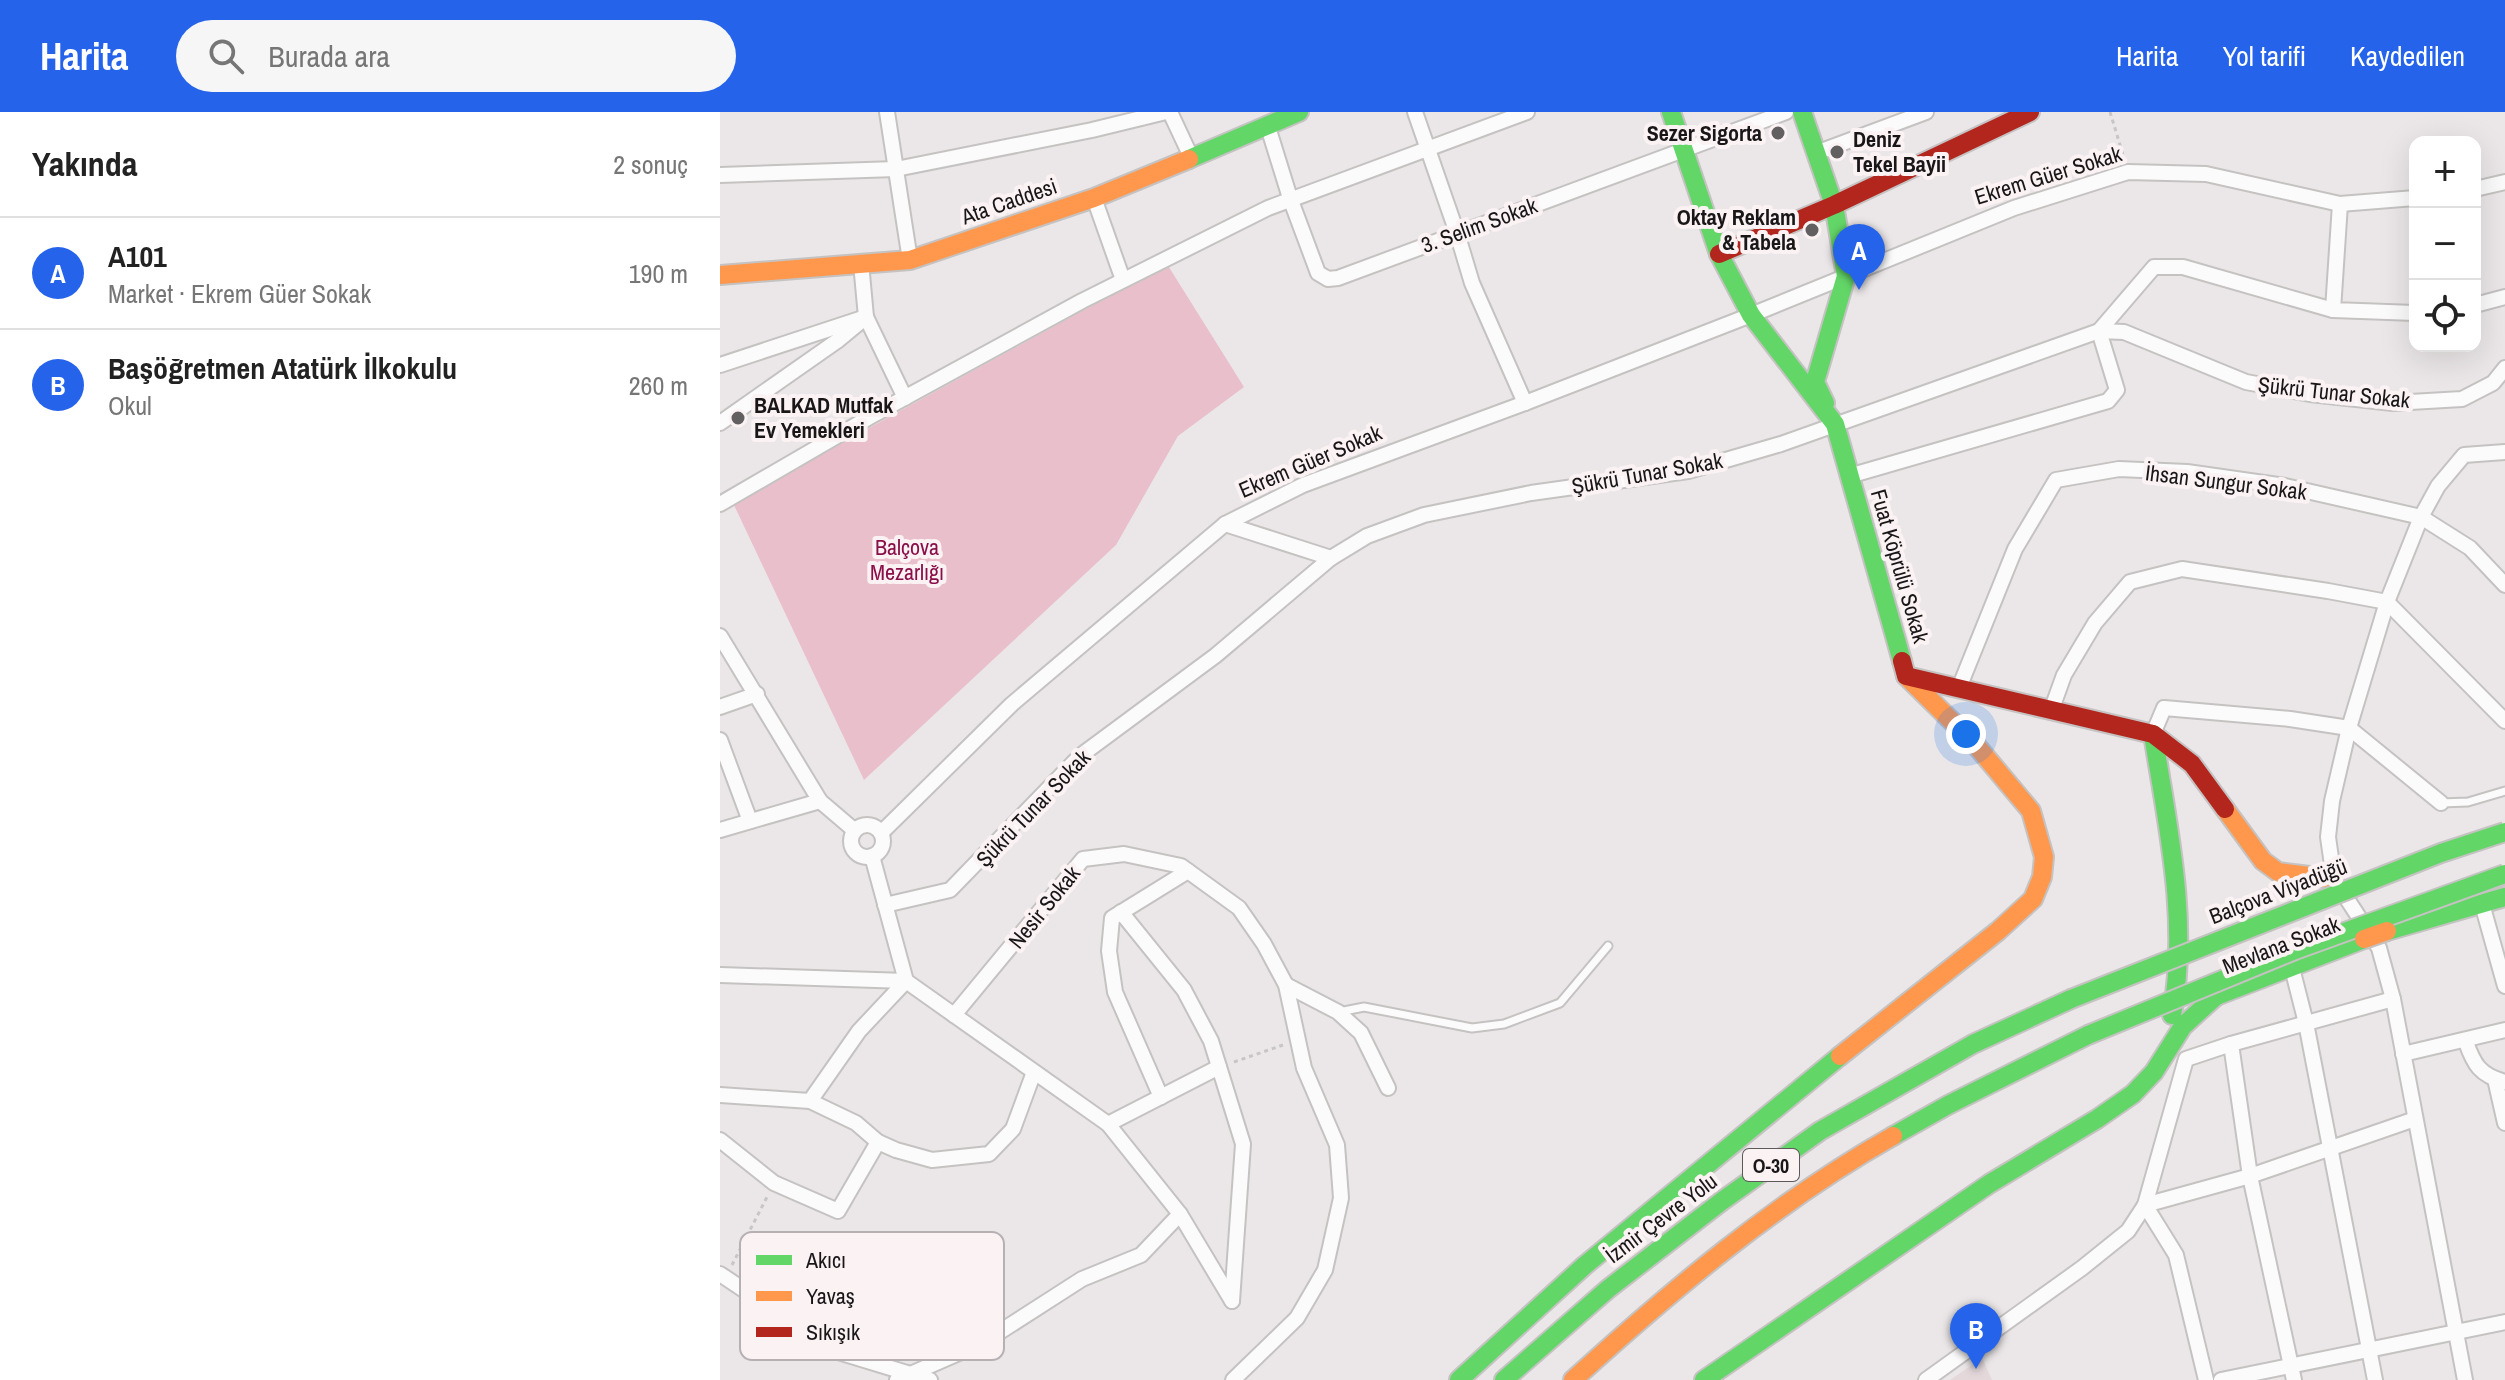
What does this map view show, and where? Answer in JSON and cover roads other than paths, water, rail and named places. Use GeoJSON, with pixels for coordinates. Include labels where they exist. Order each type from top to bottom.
{"type":"FeatureCollection","features":[{"type":"Feature","properties":{"kind":"main road","name":"Ata Caddesi"},"geometry":{"type":"LineString","coordinates":[[721,272],[910,260],[1094,198],[1299,112]]}},
{"type":"Feature","properties":{"kind":"main road","name":"Fuat Köprülü Sokak"},"geometry":{"type":"LineString","coordinates":[[1671,112],[1719,254],[1751,315],[1835,424],[1906,676],[2153,734],[2192,764],[2263,861],[2278,872],[2334,879]]}},
{"type":"Feature","properties":{"kind":"main road"},"geometry":{"type":"LineString","coordinates":[[1802,112],[1834,205],[1846,276],[1815,382],[1835,424]]}},
{"type":"Feature","properties":{"kind":"main road"},"geometry":{"type":"LineString","coordinates":[[1719,254],[1834,205],[2030,112]]}},
{"type":"Feature","properties":{"kind":"main road"},"geometry":{"type":"LineString","coordinates":[[1459,1380],[1596,1256],[1750,1128],[1998,931],[2033,899],[2042,877],[2044,857],[2031,811],[1975,744],[1906,676]]}},
{"type":"Feature","properties":{"kind":"main road"},"geometry":{"type":"LineString","coordinates":[[1704,1380],[1989,1184],[2097,1119],[2133,1094],[2154,1072],[2162,1058],[2174,1007],[2179,971],[2179,910],[2153,734]]}},
{"type":"Feature","properties":{"kind":"main road","name":"Balçova Viyadüğü"},"geometry":{"type":"LineString","coordinates":[[2071,999],[2441,853],[2505,832]]}},
{"type":"Feature","properties":{"kind":"main road","name":"O-30"},"geometry":{"type":"LineString","coordinates":[[1573,1380],[1666,1296],[1838,1167],[1948,1105],[2088,1035],[2211,981],[2393,912],[2505,874]]}},
{"type":"Feature","properties":{"kind":"main road","name":"Mevlana Sokak"},"geometry":{"type":"LineString","coordinates":[[2162,1058],[2183,1026],[2216,996],[2387,931],[2505,897]]}},
{"type":"Feature","properties":{"kind":"main road","name":"İzmir Çevre Yolu"},"geometry":{"type":"LineString","coordinates":[[1504,1380],[1608,1289],[1722,1201],[1820,1131],[1973,1044],[2071,999]]}},
{"type":"Feature","properties":{"kind":"street"},"geometry":{"type":"LineString","coordinates":[[887,112],[910,260]]}},
{"type":"Feature","properties":{"kind":"street"},"geometry":{"type":"LineString","coordinates":[[720,175],[896,169],[1168,112],[1192,159]]}},
{"type":"Feature","properties":{"kind":"street"},"geometry":{"type":"LineString","coordinates":[[1415,112],[1472,283],[1525,403]]}},
{"type":"Feature","properties":{"kind":"street"},"geometry":{"type":"LineString","coordinates":[[720,504],[905,398],[1123,280],[1290,198],[1427,151],[1527,112]]}},
{"type":"Feature","properties":{"kind":"street","name":"3. Selim Sokak"},"geometry":{"type":"LineString","coordinates":[[1268,127],[1318,273],[1328,279],[1338,278],[1786,112]]}},
{"type":"Feature","properties":{"kind":"street"},"geometry":{"type":"LineString","coordinates":[[1816,153],[1926,112]]}},
{"type":"Feature","properties":{"kind":"street","name":"Ekrem Güer Sokak"},"geometry":{"type":"LineString","coordinates":[[881,833],[1012,704],[1225,524],[1303,485],[1751,315],[2014,208],[2128,172],[2206,174],[2340,204],[2409,198]]}},
{"type":"Feature","properties":{"kind":"street"},"geometry":{"type":"LineString","coordinates":[[2481,188],[2505,182]]}},
{"type":"Feature","properties":{"kind":"street"},"geometry":{"type":"LineString","coordinates":[[1094,198],[1123,280]]}},
{"type":"Feature","properties":{"kind":"street"},"geometry":{"type":"LineString","coordinates":[[2333,310],[2340,204]]}},
{"type":"Feature","properties":{"kind":"street"},"geometry":{"type":"LineString","coordinates":[[861,263],[866,317],[905,398]]}},
{"type":"Feature","properties":{"kind":"street"},"geometry":{"type":"LineString","coordinates":[[1849,476],[2108,401],[2117,390],[2099,331],[2154,267],[2183,267],[2333,310],[2409,313]]}},
{"type":"Feature","properties":{"kind":"street"},"geometry":{"type":"LineString","coordinates":[[2481,303],[2505,297]]}},
{"type":"Feature","properties":{"kind":"street"},"geometry":{"type":"LineString","coordinates":[[720,365],[866,317]]}},
{"type":"Feature","properties":{"kind":"street"},"geometry":{"type":"LineString","coordinates":[[720,423],[866,317]]}},
{"type":"Feature","properties":{"kind":"street","name":"Şükrü Tunar Sokak"},"geometry":{"type":"LineString","coordinates":[[885,905],[950,890],[1080,756],[1215,656],[1331,558],[1367,536],[1424,515],[1531,493],[1688,471],[1781,444],[2099,331],[2124,332],[2246,382],[2310,394],[2393,403],[2462,399],[2493,383],[2505,368]]}},
{"type":"Feature","properties":{"kind":"street"},"geometry":{"type":"LineString","coordinates":[[2465,1380],[2393,999],[2379,948],[2334,879],[2328,837],[2332,801],[2349,728],[2387,602],[2421,517],[2438,486],[2464,455],[2505,452]]}},
{"type":"Feature","properties":{"kind":"street","name":"İhsan Sungur Sokak"},"geometry":{"type":"LineString","coordinates":[[1959,688],[2015,549],[2056,480],[2119,469],[2187,472],[2285,486],[2421,517],[2470,548],[2505,585]]}},
{"type":"Feature","properties":{"kind":"street"},"geometry":{"type":"LineString","coordinates":[[1225,524],[1331,558]]}},
{"type":"Feature","properties":{"kind":"street"},"geometry":{"type":"LineString","coordinates":[[2051,711],[2064,675],[2095,623],[2130,582],[2182,569],[2387,602],[2505,721]]}},
{"type":"Feature","properties":{"kind":"street"},"geometry":{"type":"LineString","coordinates":[[720,636],[820,801],[854,830]]}},
{"type":"Feature","properties":{"kind":"street"},"geometry":{"type":"LineString","coordinates":[[720,707],[757,694]]}},
{"type":"Feature","properties":{"kind":"street"},"geometry":{"type":"LineString","coordinates":[[2153,734],[2164,708],[2290,719],[2349,728],[2441,803]]}},
{"type":"Feature","properties":{"kind":"street"},"geometry":{"type":"LineString","coordinates":[[720,740],[750,821]]}},
{"type":"Feature","properties":{"kind":"street"},"geometry":{"type":"LineString","coordinates":[[720,830],[820,801]]}},
{"type":"Feature","properties":{"kind":"street"},"geometry":{"type":"LineString","coordinates":[[868,825],[881,833],[881,849],[872,856],[861,856],[853,850],[851,840],[854,830],[868,825]]}},
{"type":"Feature","properties":{"kind":"street","name":"Nesir Sokak"},"geometry":{"type":"LineString","coordinates":[[954,1015],[1083,859],[1124,854],[1181,866],[1239,908],[1264,944],[1286,985],[1304,1068],[1337,1145],[1341,1198],[1325,1270],[1297,1318],[1233,1380]]}},
{"type":"Feature","properties":{"kind":"street"},"geometry":{"type":"LineString","coordinates":[[872,856],[906,981]]}},
{"type":"Feature","properties":{"kind":"street"},"geometry":{"type":"LineString","coordinates":[[1161,1097],[1115,992],[1109,951],[1112,918],[1188,871]]}},
{"type":"Feature","properties":{"kind":"street"},"geometry":{"type":"LineString","coordinates":[[2482,904],[2505,986]]}},
{"type":"Feature","properties":{"kind":"street"},"geometry":{"type":"LineString","coordinates":[[720,975],[906,981],[1108,1124],[1180,1214],[1232,1301],[1243,1144],[1211,1041],[1184,990],[1121,912]]}},
{"type":"Feature","properties":{"kind":"street"},"geometry":{"type":"LineString","coordinates":[[2292,968],[2306,1023],[2375,1380]]}},
{"type":"Feature","properties":{"kind":"street"},"geometry":{"type":"LineString","coordinates":[[810,1101],[859,1031],[906,981]]}},
{"type":"Feature","properties":{"kind":"street"},"geometry":{"type":"LineString","coordinates":[[1286,985],[1338,1012],[1361,1033],[1388,1088]]}},
{"type":"Feature","properties":{"kind":"street"},"geometry":{"type":"LineString","coordinates":[[1926,1380],[2082,1268],[2128,1231],[2145,1205],[2186,1059],[2393,999]]}},
{"type":"Feature","properties":{"kind":"street"},"geometry":{"type":"LineString","coordinates":[[2403,1054],[2466,1042],[2505,1030]]}},
{"type":"Feature","properties":{"kind":"street"},"geometry":{"type":"LineString","coordinates":[[2466,1042],[2474,1065],[2500,1080],[2505,1123]]}},
{"type":"Feature","properties":{"kind":"street"},"geometry":{"type":"LineString","coordinates":[[2231,1044],[2250,1176],[2294,1380]]}},
{"type":"Feature","properties":{"kind":"street"},"geometry":{"type":"LineString","coordinates":[[1108,1124],[1219,1067]]}},
{"type":"Feature","properties":{"kind":"street"},"geometry":{"type":"LineString","coordinates":[[720,1095],[810,1101],[856,1123],[878,1142],[932,1160],[989,1154],[1013,1129],[1034,1072]]}},
{"type":"Feature","properties":{"kind":"street"},"geometry":{"type":"LineString","coordinates":[[2145,1205],[2250,1176],[2415,1119]]}},
{"type":"Feature","properties":{"kind":"street"},"geometry":{"type":"LineString","coordinates":[[720,1140],[774,1183],[838,1211],[878,1142]]}},
{"type":"Feature","properties":{"kind":"street"},"geometry":{"type":"LineString","coordinates":[[2145,1205],[2176,1255],[2206,1380]]}},
{"type":"Feature","properties":{"kind":"street"},"geometry":{"type":"LineString","coordinates":[[1004,1329],[1082,1279],[1141,1255],[1180,1214]]}},
{"type":"Feature","properties":{"kind":"street"},"geometry":{"type":"LineString","coordinates":[[723,1276],[740,1287]]}},
{"type":"Feature","properties":{"kind":"street"},"geometry":{"type":"LineString","coordinates":[[2221,1380],[2505,1322]]}},
{"type":"Feature","properties":{"kind":"street"},"geometry":{"type":"LineString","coordinates":[[857,1360],[904,1377],[930,1380]]}},
{"type":"Feature","properties":{"kind":"street"},"geometry":{"type":"LineString","coordinates":[[904,1377],[943,1360]]}},
{"type":"Feature","properties":{"kind":"lane"},"geometry":{"type":"LineString","coordinates":[[2441,803],[2468,802],[2505,791]]}},
{"type":"Feature","properties":{"kind":"lane"},"geometry":{"type":"LineString","coordinates":[[1338,1012],[1364,1007],[1472,1028],[1504,1024],[1560,1003],[1608,946]]}},
{"type":"Feature","properties":{"kind":"place","name":"Sezer Sigorta"},"geometry":{"type":"Point","coordinates":[1778,133]}},
{"type":"Feature","properties":{"kind":"place","name":"Deniz Tekel Bayii"},"geometry":{"type":"Point","coordinates":[1837,152]}},
{"type":"Feature","properties":{"kind":"place","name":"Oktay Reklam & Tabela"},"geometry":{"type":"Point","coordinates":[1812,230]}},
{"type":"Feature","properties":{"kind":"place","name":"A101"},"geometry":{"type":"Point","coordinates":[1859,290]}},
{"type":"Feature","properties":{"kind":"place","name":"BALKAD Mutfak Ev Yemekleri"},"geometry":{"type":"Point","coordinates":[738,418]}},
{"type":"Feature","properties":{"kind":"place","name":"Başöğretmen Atatürk İlkokulu"},"geometry":{"type":"Point","coordinates":[1976,1369]}},
{"type":"Feature","properties":{"kind":"park label","name":"Balçova Mezarlığı"},"geometry":{"type":"Point","coordinates":[907,560]}}]}
